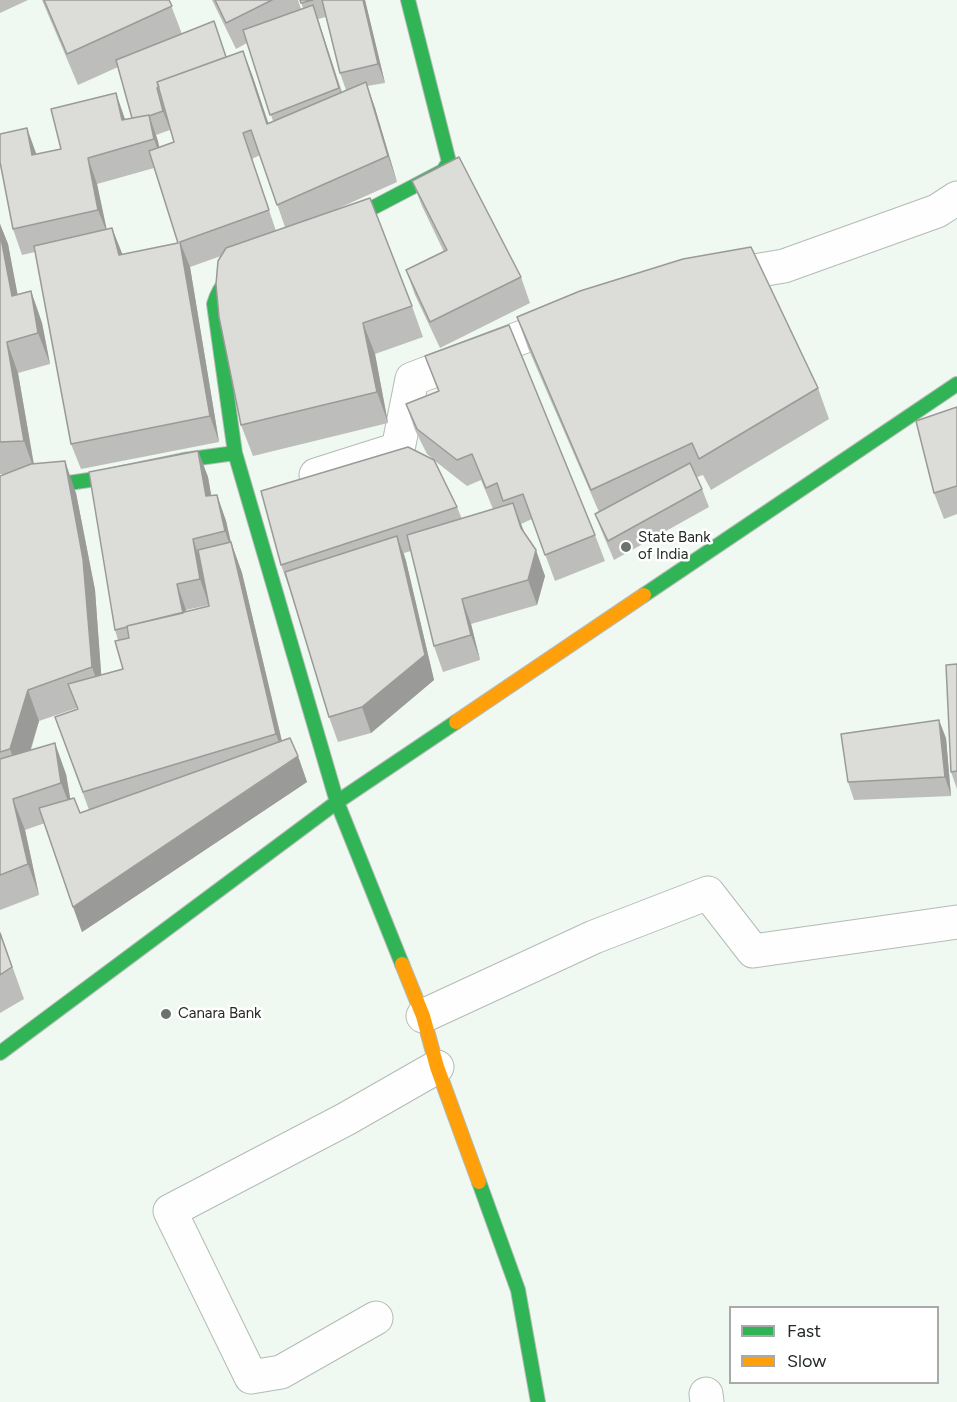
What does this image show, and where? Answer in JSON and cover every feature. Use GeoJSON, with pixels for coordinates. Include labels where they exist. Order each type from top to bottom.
{"type":"FeatureCollection","features":[{"type":"Feature","properties":{"kind":"street"},"geometry":{"type":"LineString","coordinates":[[326,232],[443,171],[449,162],[408,0]]}},
{"type":"Feature","properties":{"kind":"street"},"geometry":{"type":"LineString","coordinates":[[693,282],[784,266],[937,212],[957,198]]}},
{"type":"Feature","properties":{"kind":"street"},"geometry":{"type":"LineString","coordinates":[[263,261],[231,275],[222,282],[214,304],[236,453],[337,802],[423,1016],[437,1067],[518,1290],[538,1402]]}},
{"type":"Feature","properties":{"kind":"street"},"geometry":{"type":"LineString","coordinates":[[248,497],[398,449],[412,379],[542,328],[596,312]]}},
{"type":"Feature","properties":{"kind":"street"},"geometry":{"type":"LineString","coordinates":[[0,1053],[337,802],[957,384]]}},
{"type":"Feature","properties":{"kind":"street"},"geometry":{"type":"LineString","coordinates":[[0,493],[89,480],[184,460],[236,453]]}},
{"type":"Feature","properties":{"kind":"street"},"geometry":{"type":"LineString","coordinates":[[423,1016],[594,937],[708,893],[753,951],[957,922]]}},
{"type":"Feature","properties":{"kind":"street"},"geometry":{"type":"LineString","coordinates":[[376,1318],[281,1372],[251,1377],[170,1211],[346,1119],[437,1067]]}},
{"type":"Feature","properties":{"kind":"building"},"geometry":{"type":"Polygon","coordinates":[[[44,0],[169,0],[172,6],[67,54],[44,0]]]}},
{"type":"Feature","properties":{"kind":"building"},"geometry":{"type":"Polygon","coordinates":[[[215,0],[272,0],[226,23],[215,0]]]}},
{"type":"Feature","properties":{"kind":"building"},"geometry":{"type":"Polygon","coordinates":[[[322,0],[363,0],[378,64],[340,73],[322,0]]]}},
{"type":"Feature","properties":{"kind":"building"},"geometry":{"type":"Polygon","coordinates":[[[313,5],[339,88],[270,115],[243,30],[313,5]]]}},
{"type":"Feature","properties":{"kind":"building"},"geometry":{"type":"Polygon","coordinates":[[[214,21],[226,57],[157,82],[163,111],[132,118],[116,60],[214,21]]]}},
{"type":"Feature","properties":{"kind":"building"},"geometry":{"type":"Polygon","coordinates":[[[243,51],[267,124],[366,82],[388,156],[277,205],[251,130],[243,133],[269,210],[180,242],[210,416],[71,444],[34,246],[112,228],[119,255],[178,243],[149,151],[174,142],[157,82],[243,51]]]}},
{"type":"Feature","properties":{"kind":"building"},"geometry":{"type":"Polygon","coordinates":[[[116,93],[122,120],[149,115],[154,139],[88,158],[98,210],[13,229],[0,162],[0,134],[27,128],[32,155],[61,149],[51,109],[116,93]]]}},
{"type":"Feature","properties":{"kind":"building"},"geometry":{"type":"Polygon","coordinates":[[[459,157],[521,277],[430,322],[406,270],[447,250],[412,181],[459,157]]]}},
{"type":"Feature","properties":{"kind":"building"},"geometry":{"type":"Polygon","coordinates":[[[370,198],[412,306],[363,323],[377,392],[241,425],[219,317],[216,284],[218,261],[226,248],[370,198]]]}},
{"type":"Feature","properties":{"kind":"building"},"geometry":{"type":"Polygon","coordinates":[[[0,233],[12,296],[31,291],[38,333],[7,342],[24,441],[0,442],[0,233]]]}},
{"type":"Feature","properties":{"kind":"building"},"geometry":{"type":"Polygon","coordinates":[[[751,247],[818,388],[699,459],[692,443],[591,490],[517,317],[580,291],[683,259],[751,247]]]}},
{"type":"Feature","properties":{"kind":"building"},"geometry":{"type":"Polygon","coordinates":[[[509,325],[595,535],[545,555],[523,494],[503,501],[497,483],[486,488],[472,454],[457,460],[417,429],[406,404],[439,391],[425,356],[509,325]]]}},
{"type":"Feature","properties":{"kind":"building"},"geometry":{"type":"Polygon","coordinates":[[[957,407],[957,486],[934,493],[916,421],[957,407]]]}},
{"type":"Feature","properties":{"kind":"building"},"geometry":{"type":"Polygon","coordinates":[[[408,447],[434,460],[457,507],[281,565],[261,491],[408,447]]]}},
{"type":"Feature","properties":{"kind":"building"},"geometry":{"type":"Polygon","coordinates":[[[198,451],[206,496],[217,495],[225,531],[193,539],[200,579],[177,584],[183,613],[115,630],[89,472],[198,451]]]}},
{"type":"Feature","properties":{"kind":"building"},"geometry":{"type":"Polygon","coordinates":[[[65,461],[83,559],[92,667],[28,690],[10,749],[0,752],[0,476],[31,464],[65,461]]]}},
{"type":"Feature","properties":{"kind":"building"},"geometry":{"type":"Polygon","coordinates":[[[690,463],[702,489],[608,541],[595,514],[690,463]]]}},
{"type":"Feature","properties":{"kind":"building"},"geometry":{"type":"Polygon","coordinates":[[[513,503],[521,528],[536,550],[528,580],[462,599],[471,635],[434,646],[407,535],[513,503]]]}},
{"type":"Feature","properties":{"kind":"building"},"geometry":{"type":"Polygon","coordinates":[[[397,536],[425,655],[362,707],[329,717],[285,572],[397,536]]]}},
{"type":"Feature","properties":{"kind":"building"},"geometry":{"type":"Polygon","coordinates":[[[231,542],[276,734],[83,792],[55,717],[78,709],[68,684],[123,669],[115,641],[129,638],[127,626],[209,606],[198,550],[231,542]]]}},
{"type":"Feature","properties":{"kind":"building"},"geometry":{"type":"Polygon","coordinates":[[[957,664],[957,771],[951,772],[946,665],[957,664]]]}},
{"type":"Feature","properties":{"kind":"building"},"geometry":{"type":"Polygon","coordinates":[[[939,720],[945,777],[848,782],[841,734],[939,720]]]}},
{"type":"Feature","properties":{"kind":"building"},"geometry":{"type":"Polygon","coordinates":[[[290,738],[298,756],[73,907],[39,808],[74,798],[80,813],[290,738]]]}},
{"type":"Feature","properties":{"kind":"building"},"geometry":{"type":"Polygon","coordinates":[[[55,743],[61,783],[13,799],[28,864],[0,875],[0,759],[55,743]]]}},
{"type":"Feature","properties":{"kind":"building"},"geometry":{"type":"Polygon","coordinates":[[[0,933],[12,967],[0,975],[0,933]]]}},
{"type":"Feature","properties":{"kind":"traffic: fast"},"geometry":{"type":"LineString","coordinates":[[334,228],[443,171],[449,162],[408,0]]}},
{"type":"Feature","properties":{"kind":"traffic: fast"},"geometry":{"type":"LineString","coordinates":[[0,493],[89,480],[184,460],[235,453],[214,304],[219,291],[227,281],[236,273],[249,267]]}},
{"type":"Feature","properties":{"kind":"traffic: fast"},"geometry":{"type":"LineString","coordinates":[[644,595],[957,384]]}},
{"type":"Feature","properties":{"kind":"traffic: fast"},"geometry":{"type":"LineString","coordinates":[[235,453],[337,802],[402,964]]}},
{"type":"Feature","properties":{"kind":"traffic: fast"},"geometry":{"type":"LineString","coordinates":[[0,1053],[337,802],[456,722]]}},
{"type":"Feature","properties":{"kind":"traffic: fast"},"geometry":{"type":"LineString","coordinates":[[479,1182],[518,1290],[538,1402]]}},
{"type":"Feature","properties":{"kind":"traffic: slow"},"geometry":{"type":"LineString","coordinates":[[456,722],[644,595]]}},
{"type":"Feature","properties":{"kind":"traffic: slow"},"geometry":{"type":"LineString","coordinates":[[402,964],[423,1016],[437,1067],[479,1182]]}},
{"type":"Feature","properties":{"kind":"place","name":"State Bank of India"},"geometry":{"type":"Point","coordinates":[626,547]}},
{"type":"Feature","properties":{"kind":"place","name":"Canara Bank"},"geometry":{"type":"Point","coordinates":[166,1014]}}]}
